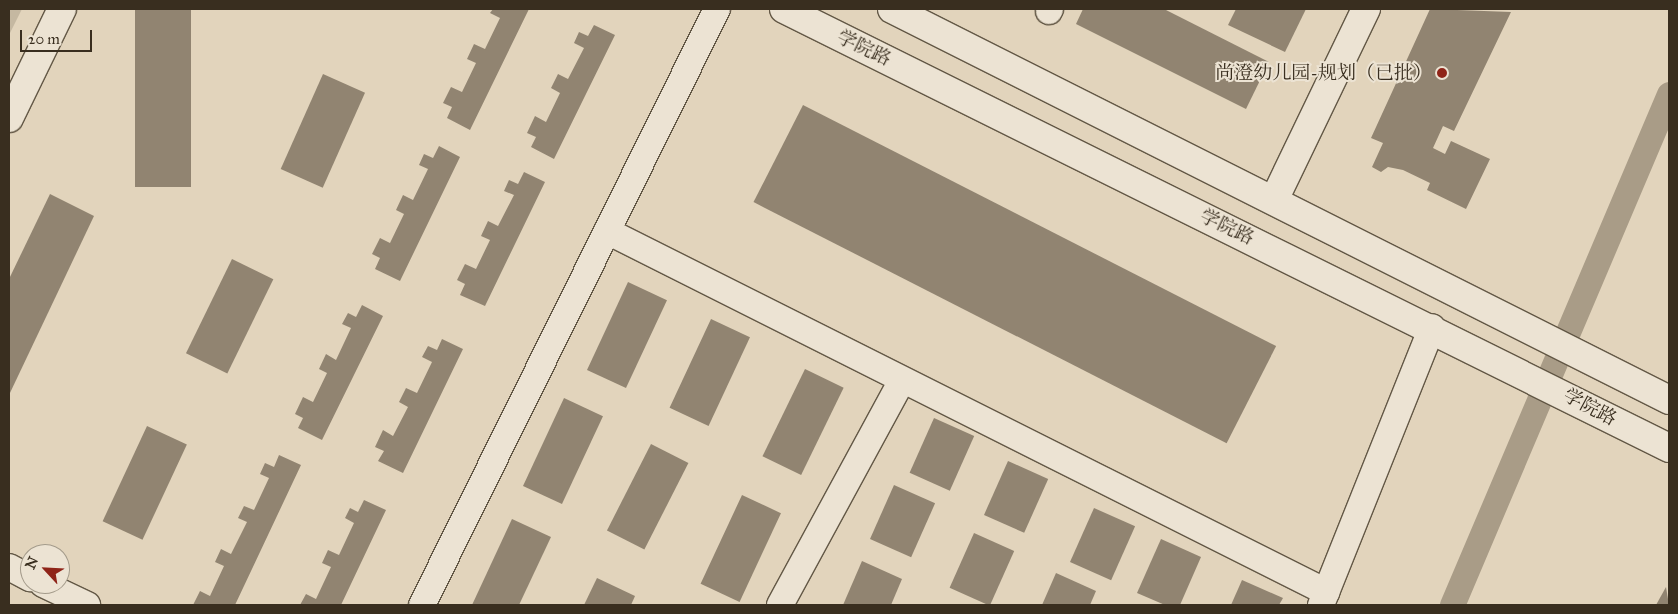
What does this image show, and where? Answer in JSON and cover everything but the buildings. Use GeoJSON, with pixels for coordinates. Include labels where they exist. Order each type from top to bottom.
{"type":"FeatureCollection","features":[{"type":"Feature","properties":{"kind":"main road"},"geometry":{"type":"LineString","coordinates":[[9,118],[62,9]]}},
{"type":"Feature","properties":{"kind":"main road","name":"学院路"},"geometry":{"type":"LineString","coordinates":[[784,9],[1528,374],[1669,448]]}},
{"type":"Feature","properties":{"kind":"main road"},"geometry":{"type":"LineString","coordinates":[[892,9],[1275,198],[1669,400]]}},
{"type":"Feature","properties":{"kind":"main road"},"geometry":{"type":"LineString","coordinates":[[1275,198],[1366,9]]}},
{"type":"Feature","properties":{"kind":"street"},"geometry":{"type":"LineString","coordinates":[[422,605],[717,9]]}},
{"type":"Feature","properties":{"kind":"street"},"geometry":{"type":"LineString","coordinates":[[607,231],[1323,598],[1432,327]]}},
{"type":"Feature","properties":{"kind":"street"},"geometry":{"type":"LineString","coordinates":[[780,605],[902,382]]}},
{"type":"Feature","properties":{"kind":"street"},"geometry":{"type":"LineString","coordinates":[[64,594],[88,605]]}},
{"type":"Feature","properties":{"kind":"shaded area"},"geometry":{"type":"Polygon","coordinates":[[[9,9],[22,9],[9,35],[9,9]]]}},
{"type":"Feature","properties":{"kind":"waterway"},"geometry":{"type":"LineString","coordinates":[[1452,605],[1669,94]]}},
{"type":"Feature","properties":{"kind":"place","name":"尚澄幼儿园-规划（已批）"},"geometry":{"type":"Point","coordinates":[1442,73]}}]}
